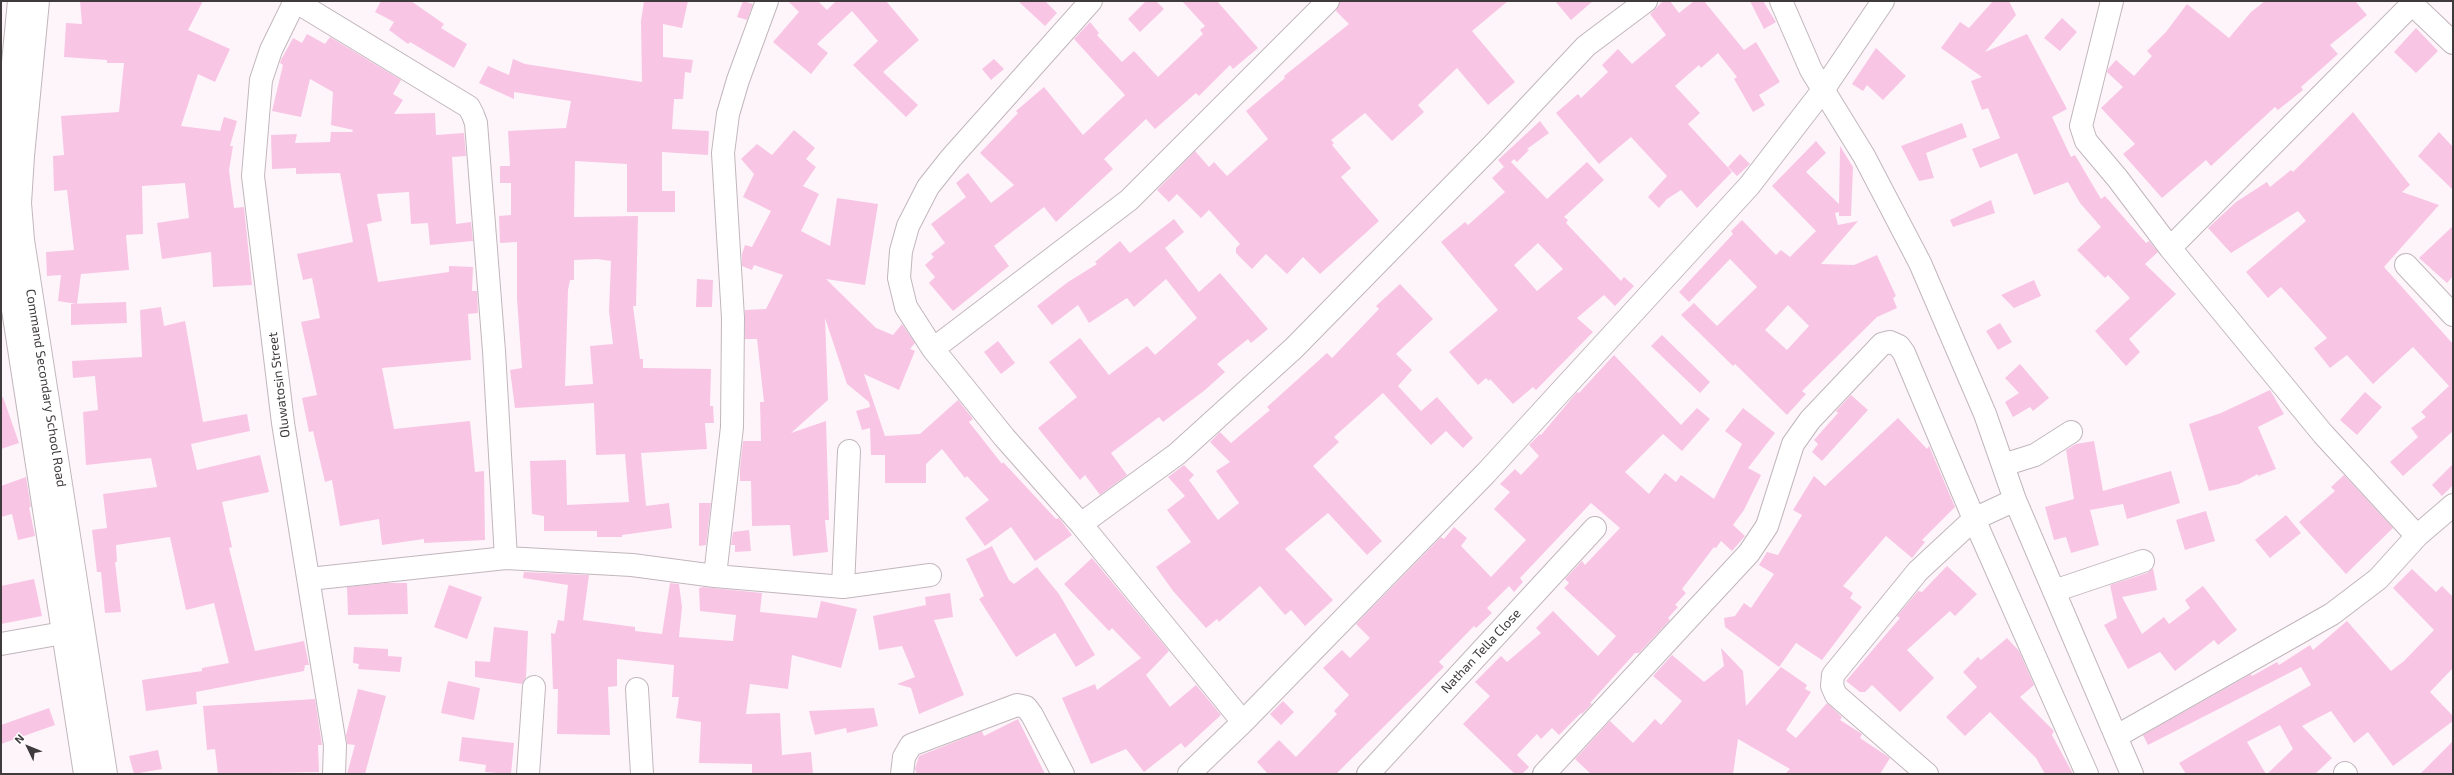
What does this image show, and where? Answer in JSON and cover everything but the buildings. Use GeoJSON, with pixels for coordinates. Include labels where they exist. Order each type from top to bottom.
{"type":"FeatureCollection","features":[{"type":"Feature","properties":{"kind":"street","name":"Command Secondary School Road"},"geometry":{"type":"LineString","coordinates":[[19,1],[3,150],[1,213],[2,239],[106,774]]}},
{"type":"Feature","properties":{"kind":"street","name":"Command Secondary School Road"},"geometry":{"type":"LineString","coordinates":[[38,1],[20,203],[55,513],[63,633],[85,774]]}},
{"type":"Feature","properties":{"kind":"street"},"geometry":{"type":"LineString","coordinates":[[295,1],[469,107],[473,115],[476,123],[494,351],[506,558]]}},
{"type":"Feature","properties":{"kind":"street","name":"Oluwatosin Street"},"geometry":{"type":"LineString","coordinates":[[295,1],[271,50],[260,80],[253,176],[283,423],[335,745],[334,774]]}},
{"type":"Feature","properties":{"kind":"street"},"geometry":{"type":"LineString","coordinates":[[715,576],[732,427],[733,318],[723,153],[728,114],[738,80],[767,1]]}},
{"type":"Feature","properties":{"kind":"street"},"geometry":{"type":"LineString","coordinates":[[1091,1],[951,158],[928,187],[908,226],[901,252],[899,278],[906,307],[933,349],[1004,437],[1081,524],[1243,722]]}},
{"type":"Feature","properties":{"kind":"street"},"geometry":{"type":"LineString","coordinates":[[933,349],[1129,200],[1328,1]]}},
{"type":"Feature","properties":{"kind":"street"},"geometry":{"type":"LineString","coordinates":[[1081,524],[1177,454],[1294,348],[1493,145],[1586,46],[1646,1]]}},
{"type":"Feature","properties":{"kind":"street"},"geometry":{"type":"LineString","coordinates":[[1781,1],[1806,58],[1823,90],[1864,156],[1920,263],[1985,414],[2015,500],[2096,692],[2118,736],[2125,771]]}},
{"type":"Feature","properties":{"kind":"street"},"geometry":{"type":"LineString","coordinates":[[1189,774],[1243,722],[1513,444],[1749,186],[1823,90],[1883,1]]}},
{"type":"Feature","properties":{"kind":"street"},"geometry":{"type":"LineString","coordinates":[[2112,1],[2081,126],[2086,141],[2118,179],[2170,248],[2323,434],[2417,536]]}},
{"type":"Feature","properties":{"kind":"street"},"geometry":{"type":"LineString","coordinates":[[2170,248],[2412,2],[2453,44]]}},
{"type":"Feature","properties":{"kind":"street"},"geometry":{"type":"LineString","coordinates":[[2406,265],[2453,315]]}},
{"type":"Feature","properties":{"kind":"street"},"geometry":{"type":"LineString","coordinates":[[1544,774],[1749,553],[1767,526],[1793,444],[1810,420],[1882,344],[1890,342],[1899,346],[1904,353],[1974,519],[2086,774]]}},
{"type":"Feature","properties":{"kind":"street"},"geometry":{"type":"LineString","coordinates":[[2003,465],[2035,455],[2071,432]]}},
{"type":"Feature","properties":{"kind":"street"},"geometry":{"type":"LineString","coordinates":[[843,587],[849,450]]}},
{"type":"Feature","properties":{"kind":"street"},"geometry":{"type":"LineString","coordinates":[[1927,774],[1836,694],[1832,686],[1833,675],[1918,571],[1974,519],[2015,500]]}},
{"type":"Feature","properties":{"kind":"street"},"geometry":{"type":"LineString","coordinates":[[2118,736],[2332,614],[2378,579],[2417,536],[2453,505]]}},
{"type":"Feature","properties":{"kind":"street","name":"Nathan Tella Close"},"geometry":{"type":"LineString","coordinates":[[1368,774],[1595,528]]}},
{"type":"Feature","properties":{"kind":"street"},"geometry":{"type":"LineString","coordinates":[[309,579],[506,558],[632,565],[715,576],[843,587],[930,575]]}},
{"type":"Feature","properties":{"kind":"street"},"geometry":{"type":"LineString","coordinates":[[2054,590],[2142,560]]}},
{"type":"Feature","properties":{"kind":"street"},"geometry":{"type":"LineString","coordinates":[[1,644],[63,633]]}},
{"type":"Feature","properties":{"kind":"street"},"geometry":{"type":"LineString","coordinates":[[528,774],[534,687]]}},
{"type":"Feature","properties":{"kind":"street"},"geometry":{"type":"LineString","coordinates":[[637,689],[642,774]]}},
{"type":"Feature","properties":{"kind":"street"},"geometry":{"type":"LineString","coordinates":[[902,774],[904,757],[912,745],[1017,705],[1026,707],[1032,715],[1063,774]]}}]}
